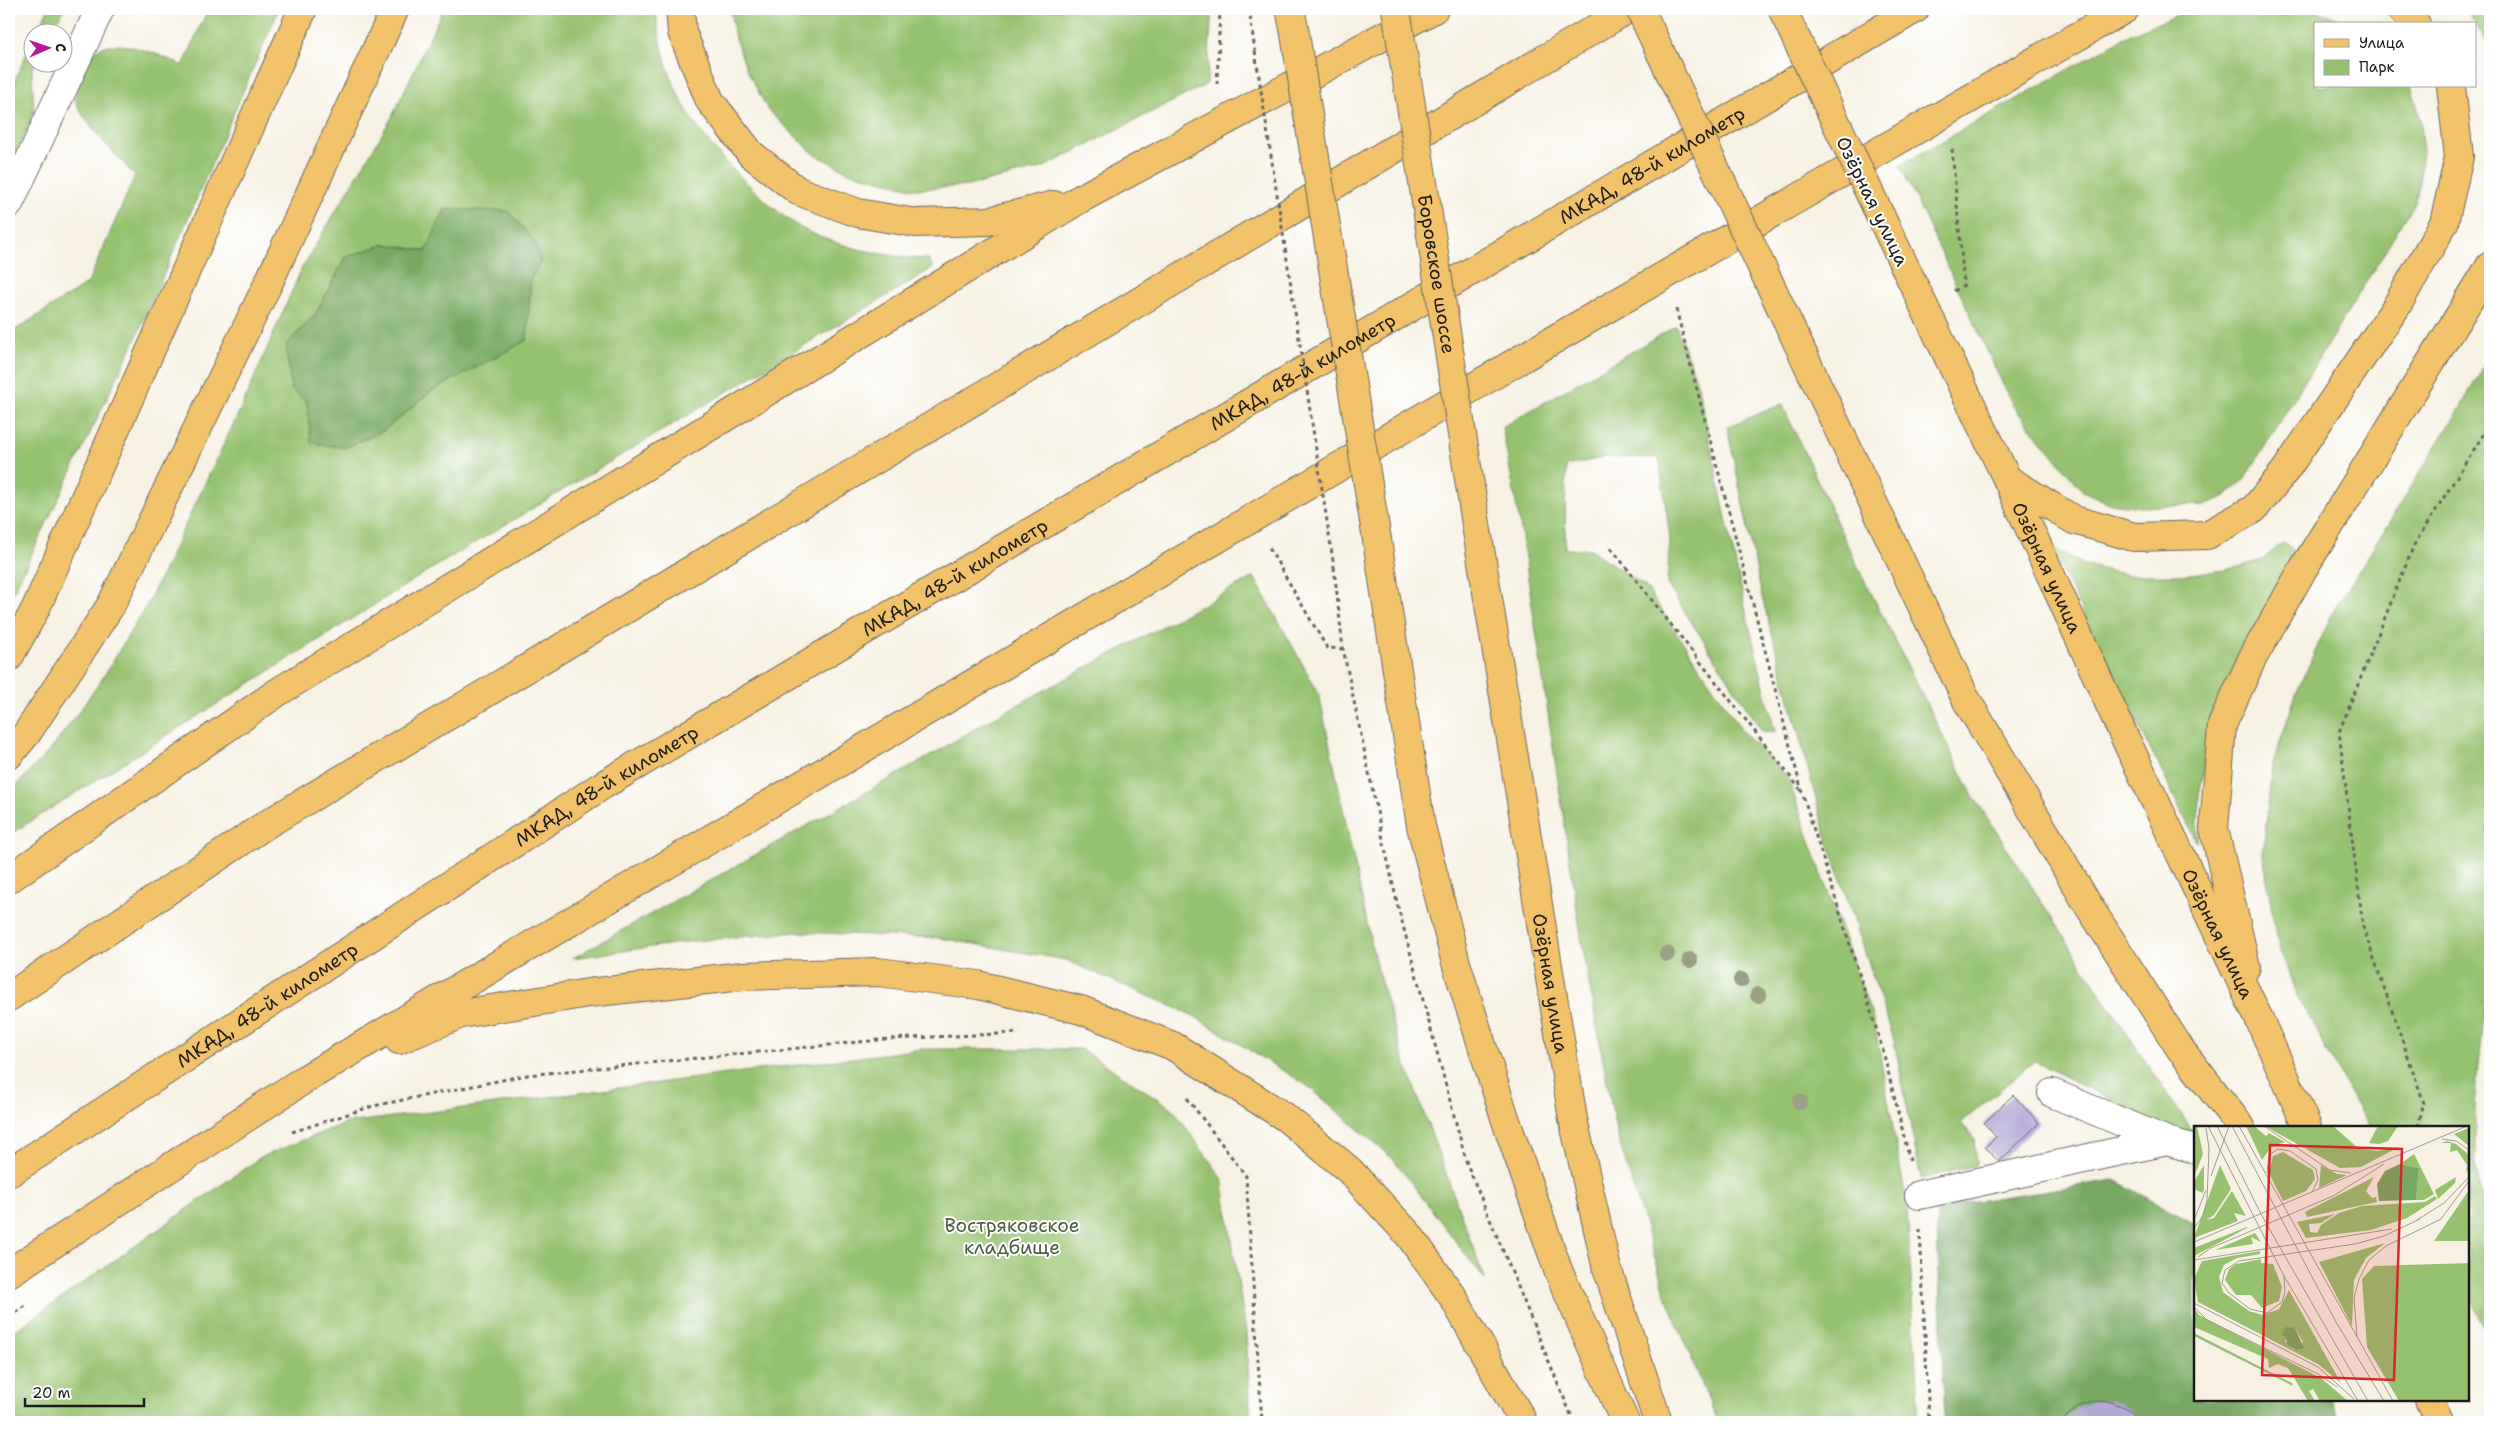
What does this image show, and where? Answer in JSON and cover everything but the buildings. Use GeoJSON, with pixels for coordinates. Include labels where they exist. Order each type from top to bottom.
{"type":"FeatureCollection","features":[{"type":"Feature","properties":{"kind":"main road"},"geometry":{"type":"LineString","coordinates":[[9,657],[35,610],[302,9]]}},
{"type":"Feature","properties":{"kind":"main road"},"geometry":{"type":"LineString","coordinates":[[9,755],[27,733],[111,605],[268,284],[395,9]]}},
{"type":"Feature","properties":{"kind":"main road"},"geometry":{"type":"LineString","coordinates":[[680,9],[682,32],[710,101],[751,154],[798,191],[858,213],[916,222],[989,221],[1080,199]]}},
{"type":"Feature","properties":{"kind":"main road","name":"Боровское шоссе"},"geometry":{"type":"LineString","coordinates":[[1396,9],[1478,537]]}},
{"type":"Feature","properties":{"kind":"main road"},"geometry":{"type":"LineString","coordinates":[[9,879],[278,692],[1080,199],[1434,9]]}},
{"type":"Feature","properties":{"kind":"main road"},"geometry":{"type":"LineString","coordinates":[[9,997],[267,824],[1628,9]]}},
{"type":"Feature","properties":{"kind":"main road"},"geometry":{"type":"LineString","coordinates":[[1640,9],[1966,699],[2090,908],[2182,1050],[2240,1126]]}},
{"type":"Feature","properties":{"kind":"main road","name":"Озёрная улица"},"geometry":{"type":"LineString","coordinates":[[1782,9],[2007,480],[2125,738],[2259,1019],[2306,1126]]}},
{"type":"Feature","properties":{"kind":"main road","name":"МКАД, 48-й километр"},"geometry":{"type":"LineString","coordinates":[[9,1173],[603,785],[1915,9]]}},
{"type":"Feature","properties":{"kind":"main road"},"geometry":{"type":"LineString","coordinates":[[2401,9],[2414,22]]}},
{"type":"Feature","properties":{"kind":"main road"},"geometry":{"type":"LineString","coordinates":[[9,1273],[305,1079],[1562,335],[2124,10]]}},
{"type":"Feature","properties":{"kind":"main road"},"geometry":{"type":"LineString","coordinates":[[1292,18],[1421,826],[1456,963],[1558,1270],[1625,1422]]}},
{"type":"Feature","properties":{"kind":"main road"},"geometry":{"type":"LineString","coordinates":[[2007,480],[2074,520],[2134,537],[2206,535],[2254,509],[2285,471],[2396,306],[2444,223],[2459,157],[2451,88]]}},
{"type":"Feature","properties":{"kind":"main road"},"geometry":{"type":"LineString","coordinates":[[2259,1019],[2214,830],[2222,725],[2252,659],[2303,569],[2490,266]]}},
{"type":"Feature","properties":{"kind":"main road","name":"Озёрная улица"},"geometry":{"type":"LineString","coordinates":[[1478,537],[1573,1120],[1606,1265],[1658,1422]]}},
{"type":"Feature","properties":{"kind":"main road"},"geometry":{"type":"LineString","coordinates":[[305,1079],[461,1014],[588,993],[743,976],[878,972],[978,985],[1081,1010],[1173,1046],[1285,1117],[1349,1170],[1409,1235],[1453,1297],[1523,1422]]}},
{"type":"Feature","properties":{"kind":"main road"},"geometry":{"type":"LineString","coordinates":[[2430,1401],[2440,1422]]}},
{"type":"Feature","properties":{"kind":"lane"},"geometry":{"type":"LineString","coordinates":[[9,204],[100,9]]}},
{"type":"Feature","properties":{"kind":"lane"},"geometry":{"type":"LineString","coordinates":[[2052,1093],[2167,1141],[2194,1149]]}},
{"type":"Feature","properties":{"kind":"lane"},"geometry":{"type":"LineString","coordinates":[[1919,1196],[2167,1141]]}},
{"type":"Feature","properties":{"kind":"path"},"geometry":{"type":"LineString","coordinates":[[1217,84],[1220,9]]}},
{"type":"Feature","properties":{"kind":"path"},"geometry":{"type":"LineString","coordinates":[[1249,9],[1334,567]]}},
{"type":"Feature","properties":{"kind":"path"},"geometry":{"type":"LineString","coordinates":[[1952,147],[1964,284]]}},
{"type":"Feature","properties":{"kind":"path"},"geometry":{"type":"LineString","coordinates":[[1676,308],[1802,792],[1882,1047],[1919,1196],[1929,1422]]}},
{"type":"Feature","properties":{"kind":"path"},"geometry":{"type":"LineString","coordinates":[[2418,1126],[2424,1103],[2364,926],[2339,732],[2414,545],[2490,424]]}},
{"type":"Feature","properties":{"kind":"path"},"geometry":{"type":"LineString","coordinates":[[1269,548],[1327,648],[1342,649]]}},
{"type":"Feature","properties":{"kind":"path"},"geometry":{"type":"LineString","coordinates":[[1611,548],[1802,792]]}},
{"type":"Feature","properties":{"kind":"path"},"geometry":{"type":"LineString","coordinates":[[290,1132],[373,1106],[526,1075],[889,1039],[1022,1033]]}},
{"type":"Feature","properties":{"kind":"path"},"geometry":{"type":"LineString","coordinates":[[1186,1097],[1246,1176],[1262,1422]]}},
{"type":"Feature","properties":{"kind":"path"},"geometry":{"type":"LineString","coordinates":[[9,1317],[32,1301]]}},
{"type":"Feature","properties":{"kind":"green space"},"geometry":{"type":"Polygon","coordinates":[[[2253,7],[2295,9],[2333,16],[2346,22],[2314,22],[2314,88],[2412,88],[2420,117],[2422,156],[2416,201],[2244,480],[2224,497],[2205,505],[2140,507],[2109,503],[2083,491],[2013,406],[1900,165],[2131,34],[2193,9],[2253,7]]]}},
{"type":"Feature","properties":{"kind":"green space"},"geometry":{"type":"Polygon","coordinates":[[[48,9],[64,9],[57,22],[42,22],[48,9]]]}},
{"type":"Feature","properties":{"kind":"green space"},"geometry":{"type":"Polygon","coordinates":[[[208,9],[279,9],[136,338],[9,601],[9,334],[88,283],[135,176],[88,123],[77,104],[76,93],[78,85],[92,54],[100,48],[111,45],[137,48],[183,66],[208,9]]]}},
{"type":"Feature","properties":{"kind":"green space"},"geometry":{"type":"Polygon","coordinates":[[[443,9],[656,9],[666,63],[686,108],[714,149],[758,194],[790,220],[818,236],[880,254],[928,259],[933,268],[428,571],[9,835],[9,793],[53,747],[101,681],[149,601],[242,406],[302,268],[391,119],[443,9]],[[385,244],[346,257],[315,315],[286,345],[307,402],[312,443],[383,431],[432,391],[527,340],[531,278],[541,261],[426,251],[385,244]]]}},
{"type":"Feature","properties":{"kind":"green space"},"geometry":{"type":"Polygon","coordinates":[[[730,9],[1212,9],[1207,84],[1042,168],[968,186],[915,189],[848,172],[813,153],[768,110],[747,70],[735,38],[730,9]]]}},
{"type":"Feature","properties":{"kind":"green space"},"geometry":{"type":"Polygon","coordinates":[[[2466,9],[2490,9],[2490,47],[2476,22],[2466,9]]]}},
{"type":"Feature","properties":{"kind":"green space"},"geometry":{"type":"Polygon","coordinates":[[[22,64],[22,72],[32,72],[34,114],[9,168],[9,93],[22,64]]]}},
{"type":"Feature","properties":{"kind":"green space"},"geometry":{"type":"Polygon","coordinates":[[[445,209],[508,211],[536,243],[541,262],[531,278],[527,340],[432,391],[383,431],[345,448],[311,443],[307,402],[291,389],[286,345],[315,315],[346,257],[385,244],[426,251],[445,209]]]}},
{"type":"Feature","properties":{"kind":"green space"},"geometry":{"type":"Polygon","coordinates":[[[1676,326],[1697,382],[1746,612],[1775,732],[1762,731],[1667,584],[1670,538],[1659,458],[1606,457],[1566,466],[1565,549],[1590,549],[1646,587],[1744,733],[1787,776],[1874,1022],[1907,1206],[1919,1422],[1718,1422],[1669,1304],[1616,1131],[1583,950],[1521,530],[1502,427],[1676,326]]]}},
{"type":"Feature","properties":{"kind":"green space"},"geometry":{"type":"Polygon","coordinates":[[[2490,354],[2490,988],[2482,1025],[2475,1096],[2475,1160],[2490,1246],[2490,1338],[2469,1297],[2469,1126],[2368,1126],[2296,994],[2276,937],[2263,854],[2272,766],[2296,694],[2333,612],[2461,407],[2490,354]]]}},
{"type":"Feature","properties":{"kind":"green space"},"geometry":{"type":"Polygon","coordinates":[[[1782,404],[1851,553],[1972,794],[2106,1002],[2194,1133],[2186,1138],[2034,1061],[1961,1123],[1974,1138],[1976,1165],[1921,1179],[1894,1040],[1824,829],[1762,597],[1727,427],[1782,404]]]}},
{"type":"Feature","properties":{"kind":"green space"},"geometry":{"type":"Polygon","coordinates":[[[2284,542],[2301,557],[2210,738],[2199,795],[2197,843],[2050,547],[2085,565],[2128,575],[2180,575],[2225,570],[2246,565],[2263,559],[2284,542]]]}},
{"type":"Feature","properties":{"kind":"green space"},"geometry":{"type":"Polygon","coordinates":[[[1254,577],[1319,694],[1375,961],[1401,1051],[1485,1280],[1394,1160],[1308,1086],[1192,1015],[1066,960],[940,938],[797,932],[694,941],[573,958],[937,752],[982,724],[1254,577]]]}},
{"type":"Feature","properties":{"kind":"green space","name":"Востряковское кладбище"},"geometry":{"type":"Polygon","coordinates":[[[922,1049],[1081,1049],[1172,1108],[1222,1178],[1246,1332],[1251,1422],[9,1422],[9,1335],[261,1157],[346,1123],[922,1049]]]}},
{"type":"Feature","properties":{"kind":"green space"},"geometry":{"type":"Polygon","coordinates":[[[2115,1180],[2194,1223],[2194,1401],[2332,1401],[2341,1422],[1945,1422],[1936,1207],[2115,1180]]]}}]}
